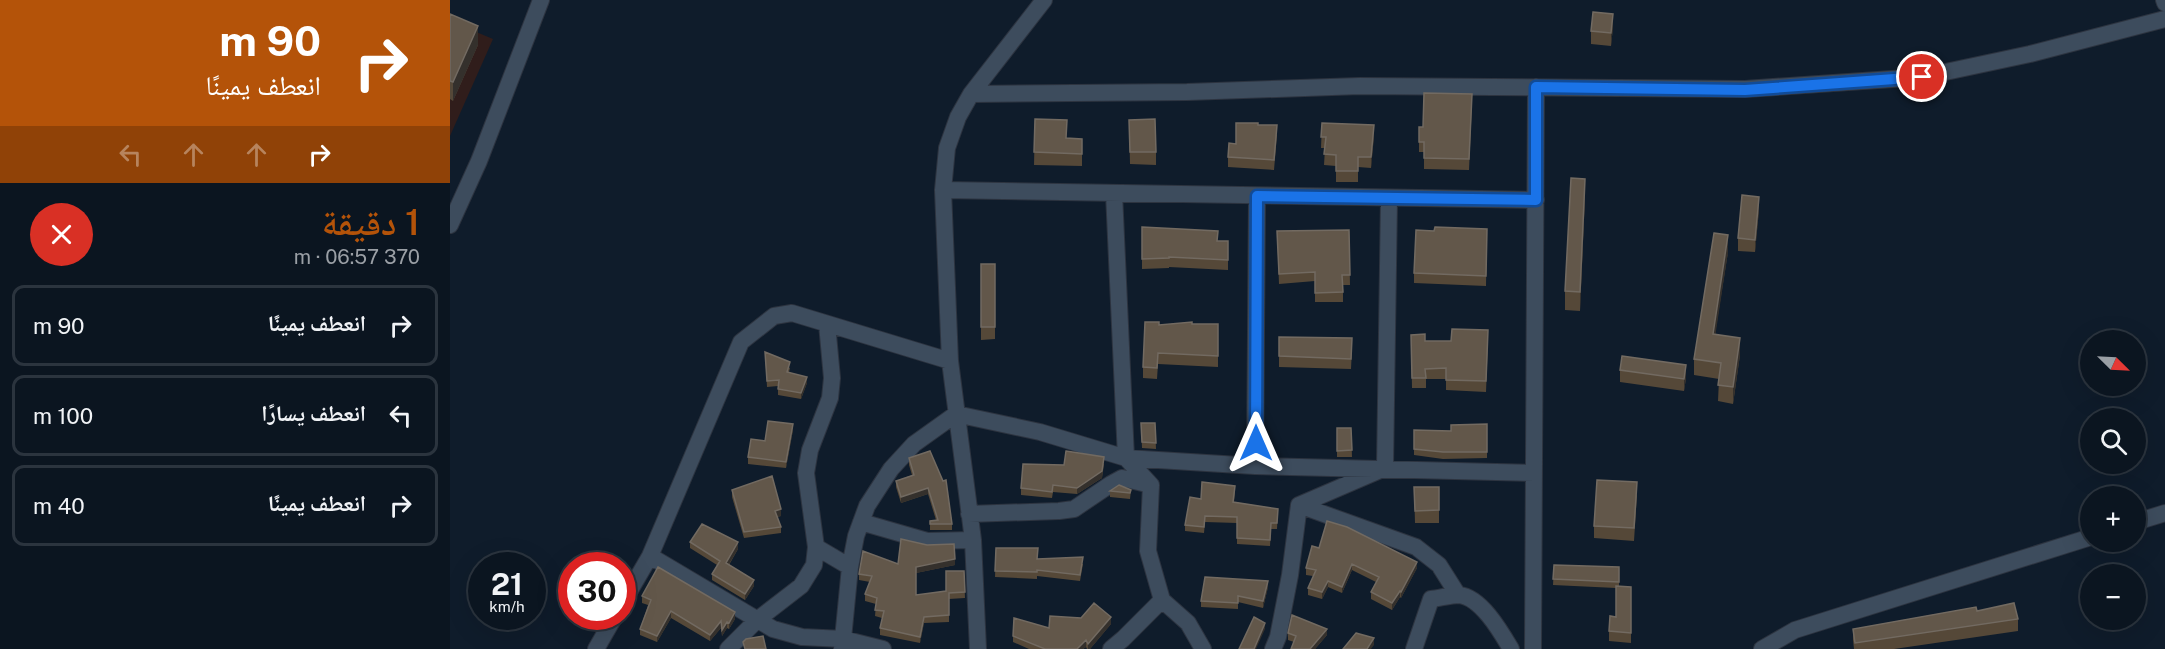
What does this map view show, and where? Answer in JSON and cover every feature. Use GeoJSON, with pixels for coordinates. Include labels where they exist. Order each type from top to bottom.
{"type":"FeatureCollection","features":[{"type":"Feature","properties":{"kind":"street"},"geometry":{"type":"LineString","coordinates":[[450,225],[479,160],[541,0]]}},
{"type":"Feature","properties":{"kind":"street"},"geometry":{"type":"LineString","coordinates":[[978,649],[973,540],[950,360],[943,190],[947,148],[958,117],[971,94],[1044,0]]}},
{"type":"Feature","properties":{"kind":"street"},"geometry":{"type":"LineString","coordinates":[[971,94],[1187,92],[1360,86],[1745,90],[1922,77],[2030,54],[2165,19]]}},
{"type":"Feature","properties":{"kind":"street"},"geometry":{"type":"LineString","coordinates":[[1533,649],[1536,87]]}},
{"type":"Feature","properties":{"kind":"street"},"geometry":{"type":"LineString","coordinates":[[943,190],[1536,200]]}},
{"type":"Feature","properties":{"kind":"street"},"geometry":{"type":"LineString","coordinates":[[1114,193],[1126,458],[1151,485],[1148,551],[1162,600],[1188,622],[1203,649]]}},
{"type":"Feature","properties":{"kind":"street"},"geometry":{"type":"LineString","coordinates":[[1256,466],[1257,196]]}},
{"type":"Feature","properties":{"kind":"street"},"geometry":{"type":"LineString","coordinates":[[1385,468],[1389,198]]}},
{"type":"Feature","properties":{"kind":"street"},"geometry":{"type":"LineString","coordinates":[[636,580],[650,556],[741,342],[774,316],[792,313],[950,360]]}},
{"type":"Feature","properties":{"kind":"street"},"geometry":{"type":"LineString","coordinates":[[728,649],[757,620],[801,586],[814,565],[816,547],[806,473],[810,450],[830,398],[831,378],[827,324]]}},
{"type":"Feature","properties":{"kind":"street"},"geometry":{"type":"LineString","coordinates":[[842,644],[850,567],[867,506],[891,469],[914,444],[956,414],[1040,432],[1126,458],[1256,466],[1534,473]]}},
{"type":"Feature","properties":{"kind":"street"},"geometry":{"type":"LineString","coordinates":[[1299,505],[1385,468]]}},
{"type":"Feature","properties":{"kind":"street"},"geometry":{"type":"LineString","coordinates":[[969,514],[1074,509],[1122,478],[1151,485]]}},
{"type":"Feature","properties":{"kind":"street"},"geometry":{"type":"LineString","coordinates":[[1299,505],[1416,547],[1439,565],[1458,595]]}},
{"type":"Feature","properties":{"kind":"street"},"geometry":{"type":"LineString","coordinates":[[1273,649],[1278,637],[1286,596],[1299,505]]}},
{"type":"Feature","properties":{"kind":"street"},"geometry":{"type":"LineString","coordinates":[[2146,519],[2165,513]]}},
{"type":"Feature","properties":{"kind":"street"},"geometry":{"type":"LineString","coordinates":[[861,522],[927,541],[973,540]]}},
{"type":"Feature","properties":{"kind":"street"},"geometry":{"type":"LineString","coordinates":[[1762,649],[1795,630],[2080,540]]}},
{"type":"Feature","properties":{"kind":"street"},"geometry":{"type":"LineString","coordinates":[[816,547],[850,567]]}},
{"type":"Feature","properties":{"kind":"street"},"geometry":{"type":"LineString","coordinates":[[650,556],[773,628],[802,637],[883,649]]}},
{"type":"Feature","properties":{"kind":"street"},"geometry":{"type":"LineString","coordinates":[[1414,649],[1431,599],[1458,595],[1468,597],[1479,605],[1511,649]]}},
{"type":"Feature","properties":{"kind":"street"},"geometry":{"type":"LineString","coordinates":[[1111,649],[1162,600]]}},
{"type":"Feature","properties":{"kind":"street"},"geometry":{"type":"LineString","coordinates":[[596,649],[607,630]]}},
{"type":"Feature","properties":{"kind":"shaded area"},"geometry":{"type":"Polygon","coordinates":[[[450,21],[493,39],[450,136],[450,21]]]}},
{"type":"Feature","properties":{"kind":"building"},"geometry":{"type":"Polygon","coordinates":[[[1593,12],[1613,14],[1611,33],[1591,31],[1593,12]]]}},
{"type":"Feature","properties":{"kind":"building"},"geometry":{"type":"Polygon","coordinates":[[[450,14],[478,26],[453,82],[450,81],[450,14]]]}},
{"type":"Feature","properties":{"kind":"building"},"geometry":{"type":"Polygon","coordinates":[[[1424,93],[1472,94],[1469,159],[1424,158],[1424,142],[1419,142],[1419,127],[1423,127],[1424,93]]]}},
{"type":"Feature","properties":{"kind":"building"},"geometry":{"type":"Polygon","coordinates":[[[1035,119],[1067,120],[1066,138],[1082,139],[1082,154],[1034,152],[1035,119]]]}},
{"type":"Feature","properties":{"kind":"building"},"geometry":{"type":"Polygon","coordinates":[[[1155,119],[1156,152],[1130,152],[1129,120],[1155,119]]]}},
{"type":"Feature","properties":{"kind":"building"},"geometry":{"type":"Polygon","coordinates":[[[1236,123],[1277,125],[1274,160],[1228,157],[1229,143],[1236,144],[1236,123]]]}},
{"type":"Feature","properties":{"kind":"building"},"geometry":{"type":"Polygon","coordinates":[[[1322,123],[1374,125],[1371,157],[1358,157],[1358,171],[1336,171],[1336,155],[1324,154],[1326,137],[1321,137],[1322,123]]]}},
{"type":"Feature","properties":{"kind":"building"},"geometry":{"type":"Polygon","coordinates":[[[1571,178],[1585,179],[1580,292],[1565,291],[1571,178]]]}},
{"type":"Feature","properties":{"kind":"building"},"geometry":{"type":"Polygon","coordinates":[[[1742,195],[1759,197],[1755,240],[1738,238],[1742,195]]]}},
{"type":"Feature","properties":{"kind":"building"},"geometry":{"type":"Polygon","coordinates":[[[1142,227],[1218,231],[1217,241],[1228,241],[1228,260],[1169,257],[1142,259],[1142,227]]]}},
{"type":"Feature","properties":{"kind":"building"},"geometry":{"type":"Polygon","coordinates":[[[1435,227],[1487,229],[1486,276],[1414,273],[1416,230],[1434,231],[1435,227]]]}},
{"type":"Feature","properties":{"kind":"building"},"geometry":{"type":"Polygon","coordinates":[[[1349,230],[1350,275],[1342,275],[1343,292],[1315,293],[1315,272],[1279,274],[1277,231],[1349,230]]]}},
{"type":"Feature","properties":{"kind":"building"},"geometry":{"type":"Polygon","coordinates":[[[1714,233],[1728,235],[1713,334],[1740,338],[1733,387],[1718,385],[1721,363],[1694,359],[1714,233]]]}},
{"type":"Feature","properties":{"kind":"building"},"geometry":{"type":"Polygon","coordinates":[[[981,264],[995,264],[995,327],[981,327],[981,264]]]}},
{"type":"Feature","properties":{"kind":"building"},"geometry":{"type":"Polygon","coordinates":[[[1145,322],[1159,322],[1159,325],[1192,322],[1192,324],[1218,324],[1218,356],[1158,353],[1157,368],[1143,367],[1145,322]]]}},
{"type":"Feature","properties":{"kind":"building"},"geometry":{"type":"Polygon","coordinates":[[[1452,329],[1488,330],[1486,381],[1446,380],[1446,368],[1425,369],[1426,378],[1412,378],[1411,335],[1425,334],[1425,341],[1451,341],[1452,329]]]}},
{"type":"Feature","properties":{"kind":"building"},"geometry":{"type":"Polygon","coordinates":[[[1279,337],[1352,338],[1351,359],[1279,356],[1279,337]]]}},
{"type":"Feature","properties":{"kind":"building"},"geometry":{"type":"Polygon","coordinates":[[[765,352],[790,362],[787,372],[807,377],[801,393],[778,389],[779,380],[767,381],[765,352]]]}},
{"type":"Feature","properties":{"kind":"building"},"geometry":{"type":"Polygon","coordinates":[[[1622,356],[1686,365],[1684,379],[1620,370],[1622,356]]]}},
{"type":"Feature","properties":{"kind":"building"},"geometry":{"type":"Polygon","coordinates":[[[768,421],[793,424],[786,462],[748,457],[751,439],[765,441],[768,421]]]}},
{"type":"Feature","properties":{"kind":"building"},"geometry":{"type":"Polygon","coordinates":[[[1141,423],[1155,423],[1156,443],[1142,442],[1141,423]]]}},
{"type":"Feature","properties":{"kind":"building"},"geometry":{"type":"Polygon","coordinates":[[[1487,424],[1487,452],[1443,452],[1414,449],[1414,430],[1451,431],[1451,425],[1487,424]]]}},
{"type":"Feature","properties":{"kind":"building"},"geometry":{"type":"Polygon","coordinates":[[[1337,428],[1351,428],[1352,450],[1337,451],[1337,428]]]}},
{"type":"Feature","properties":{"kind":"building"},"geometry":{"type":"Polygon","coordinates":[[[930,451],[943,481],[946,480],[952,524],[930,524],[930,521],[938,520],[928,488],[901,497],[896,481],[914,475],[909,458],[930,451]]]}},
{"type":"Feature","properties":{"kind":"building"},"geometry":{"type":"Polygon","coordinates":[[[1066,451],[1104,457],[1102,471],[1077,488],[1053,485],[1052,492],[1021,488],[1023,464],[1064,465],[1066,451]]]}},
{"type":"Feature","properties":{"kind":"building"},"geometry":{"type":"Polygon","coordinates":[[[772,476],[781,509],[775,511],[781,527],[744,532],[732,490],[772,476]]]}},
{"type":"Feature","properties":{"kind":"building"},"geometry":{"type":"Polygon","coordinates":[[[1597,480],[1637,482],[1634,528],[1594,526],[1597,480]]]}},
{"type":"Feature","properties":{"kind":"building"},"geometry":{"type":"Polygon","coordinates":[[[1202,482],[1235,486],[1233,502],[1278,509],[1277,523],[1271,523],[1270,540],[1237,538],[1237,517],[1205,516],[1204,527],[1185,525],[1190,497],[1201,499],[1202,482]]]}},
{"type":"Feature","properties":{"kind":"building"},"geometry":{"type":"Polygon","coordinates":[[[1119,485],[1131,490],[1130,493],[1110,491],[1119,485]]]}},
{"type":"Feature","properties":{"kind":"building"},"geometry":{"type":"Polygon","coordinates":[[[1414,487],[1439,487],[1439,510],[1415,511],[1414,487]]]}},
{"type":"Feature","properties":{"kind":"building"},"geometry":{"type":"Polygon","coordinates":[[[1327,521],[1347,527],[1417,562],[1401,592],[1392,603],[1371,592],[1379,577],[1352,564],[1342,587],[1328,581],[1322,592],[1308,588],[1316,570],[1306,568],[1312,546],[1319,548],[1327,521]]]}},
{"type":"Feature","properties":{"kind":"building"},"geometry":{"type":"Polygon","coordinates":[[[702,524],[738,542],[726,563],[754,580],[745,594],[712,574],[720,561],[690,542],[702,524]]]}},
{"type":"Feature","properties":{"kind":"building"},"geometry":{"type":"Polygon","coordinates":[[[901,539],[927,545],[954,544],[955,559],[916,567],[916,595],[946,591],[946,571],[964,571],[965,592],[949,593],[949,615],[924,617],[920,637],[880,628],[884,611],[875,610],[877,598],[865,594],[872,576],[859,574],[863,551],[898,564],[901,539]]]}},
{"type":"Feature","properties":{"kind":"building"},"geometry":{"type":"Polygon","coordinates":[[[996,548],[1038,548],[1037,559],[1083,557],[1080,575],[1037,570],[1037,572],[995,571],[996,548]]]}},
{"type":"Feature","properties":{"kind":"building"},"geometry":{"type":"Polygon","coordinates":[[[1554,565],[1619,567],[1619,582],[1553,579],[1554,565]]]}},
{"type":"Feature","properties":{"kind":"building"},"geometry":{"type":"Polygon","coordinates":[[[658,567],[735,612],[729,623],[727,622],[722,630],[721,621],[710,635],[671,611],[657,636],[640,629],[651,600],[642,596],[658,567]]]}},
{"type":"Feature","properties":{"kind":"building"},"geometry":{"type":"Polygon","coordinates":[[[1205,577],[1268,581],[1263,601],[1238,596],[1238,603],[1201,601],[1205,577]]]}},
{"type":"Feature","properties":{"kind":"building"},"geometry":{"type":"Polygon","coordinates":[[[1616,586],[1631,587],[1631,633],[1609,631],[1610,616],[1616,617],[1616,586]]]}},
{"type":"Feature","properties":{"kind":"building"},"geometry":{"type":"Polygon","coordinates":[[[1094,603],[1111,617],[1088,644],[1086,640],[1077,649],[1045,649],[1013,636],[1014,618],[1049,628],[1050,616],[1081,618],[1094,603]]]}},
{"type":"Feature","properties":{"kind":"building"},"geometry":{"type":"Polygon","coordinates":[[[2014,603],[2018,619],[1855,643],[1853,629],[1976,607],[1977,611],[2014,603]]]}},
{"type":"Feature","properties":{"kind":"building"},"geometry":{"type":"Polygon","coordinates":[[[1292,615],[1327,629],[1310,649],[1291,649],[1296,636],[1288,633],[1292,615]]]}},
{"type":"Feature","properties":{"kind":"building"},"geometry":{"type":"Polygon","coordinates":[[[1254,617],[1265,623],[1254,649],[1239,649],[1254,617]]]}},
{"type":"Feature","properties":{"kind":"building"},"geometry":{"type":"Polygon","coordinates":[[[1356,633],[1374,638],[1367,649],[1343,649],[1356,633]]]}},
{"type":"Feature","properties":{"kind":"building"},"geometry":{"type":"Polygon","coordinates":[[[763,636],[766,649],[745,649],[743,642],[746,639],[763,636]]]}},
{"type":"Feature","properties":{"kind":"route"},"geometry":{"type":"LineString","coordinates":[[1256,443],[1257,196],[1536,200],[1536,87],[1745,90],[1922,77]]}}]}
